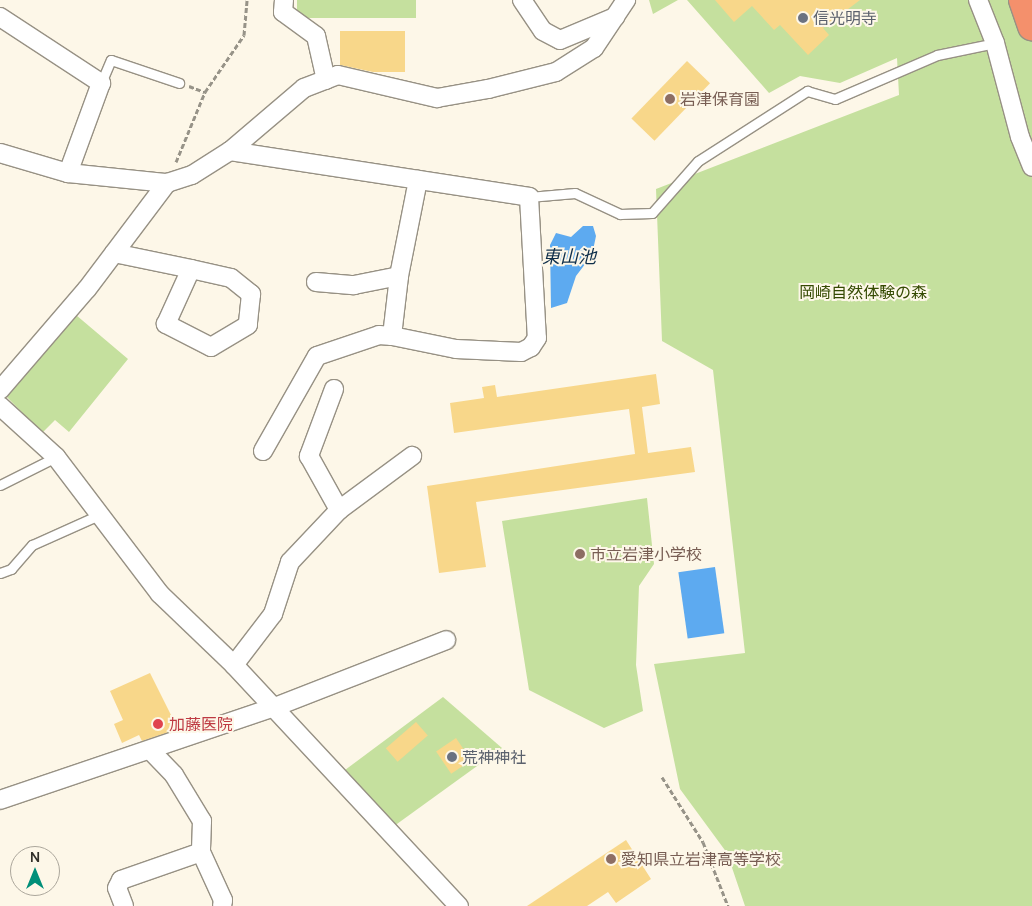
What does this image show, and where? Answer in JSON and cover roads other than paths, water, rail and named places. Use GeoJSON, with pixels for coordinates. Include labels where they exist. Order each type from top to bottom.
{"type":"FeatureCollection","features":[{"type":"Feature","properties":{"kind":"highway"},"geometry":{"type":"LineString","coordinates":[[1023,0],[1032,26]]}},
{"type":"Feature","properties":{"kind":"street"},"geometry":{"type":"LineString","coordinates":[[284,0],[283,12],[316,36],[326,80]]}},
{"type":"Feature","properties":{"kind":"street"},"geometry":{"type":"LineString","coordinates":[[522,0],[543,32],[560,40],[617,16]]}},
{"type":"Feature","properties":{"kind":"street"},"geometry":{"type":"LineString","coordinates":[[0,153],[68,173],[167,183],[192,175],[230,151],[304,88],[338,75],[437,98],[488,90],[556,72],[594,48],[626,0]]}},
{"type":"Feature","properties":{"kind":"street"},"geometry":{"type":"LineString","coordinates":[[978,0],[995,43],[1020,136],[1032,167]]}},
{"type":"Feature","properties":{"kind":"street"},"geometry":{"type":"LineString","coordinates":[[0,17],[100,83],[68,173]]}},
{"type":"Feature","properties":{"kind":"street"},"geometry":{"type":"LineString","coordinates":[[230,151],[529,197],[536,338],[531,347],[521,352],[456,349],[379,335],[317,356],[263,451]]}},
{"type":"Feature","properties":{"kind":"street"},"geometry":{"type":"LineString","coordinates":[[392,336],[399,276],[418,180]]}},
{"type":"Feature","properties":{"kind":"street"},"geometry":{"type":"LineString","coordinates":[[0,390],[114,253],[167,183]]}},
{"type":"Feature","properties":{"kind":"street"},"geometry":{"type":"LineString","coordinates":[[114,253],[191,269],[231,278],[251,294],[248,325],[211,347],[166,324],[191,269]]}},
{"type":"Feature","properties":{"kind":"street"},"geometry":{"type":"LineString","coordinates":[[316,282],[354,285],[399,276]]}},
{"type":"Feature","properties":{"kind":"street"},"geometry":{"type":"LineString","coordinates":[[334,389],[309,456],[339,510]]}},
{"type":"Feature","properties":{"kind":"street"},"geometry":{"type":"LineString","coordinates":[[0,406],[56,457],[160,594],[234,665],[272,708],[459,906]]}},
{"type":"Feature","properties":{"kind":"street"},"geometry":{"type":"LineString","coordinates":[[234,665],[274,614],[290,562],[339,510],[412,456]]}},
{"type":"Feature","properties":{"kind":"street"},"geometry":{"type":"LineString","coordinates":[[0,800],[151,751],[272,708],[446,640]]}},
{"type":"Feature","properties":{"kind":"street"},"geometry":{"type":"LineString","coordinates":[[151,751],[174,774],[202,821],[201,852],[223,900],[222,906]]}},
{"type":"Feature","properties":{"kind":"street"},"geometry":{"type":"LineString","coordinates":[[124,906],[117,888],[121,880],[201,852]]}},
{"type":"Feature","properties":{"kind":"lane"},"geometry":{"type":"LineString","coordinates":[[529,197],[575,193],[620,214],[652,213],[698,161],[808,91],[835,99],[937,54],[995,43]]}},
{"type":"Feature","properties":{"kind":"lane"},"geometry":{"type":"LineString","coordinates":[[100,83],[112,60],[179,83]]}},
{"type":"Feature","properties":{"kind":"lane"},"geometry":{"type":"LineString","coordinates":[[0,485],[56,457]]}},
{"type":"Feature","properties":{"kind":"lane"},"geometry":{"type":"LineString","coordinates":[[0,573],[11,569],[32,545],[99,515]]}},
{"type":"Feature","properties":{"kind":"water","name":"東山池"},"geometry":{"type":"Polygon","coordinates":[[[583,226],[593,226],[596,236],[592,255],[576,276],[567,303],[551,308],[550,245],[556,233],[571,237],[583,226]]]}},
{"type":"Feature","properties":{"kind":"water"},"geometry":{"type":"Polygon","coordinates":[[[715,567],[724,633],[688,638],[678,572],[715,567]]]}},
{"type":"Feature","properties":{"kind":"place","name":"信光明寺"},"geometry":{"type":"Point","coordinates":[803,18]}},
{"type":"Feature","properties":{"kind":"place","name":"岩津保育園"},"geometry":{"type":"Point","coordinates":[670,99]}},
{"type":"Feature","properties":{"kind":"place","name":"市立岩津小学校"},"geometry":{"type":"Point","coordinates":[580,554]}},
{"type":"Feature","properties":{"kind":"place","name":"加藤医院"},"geometry":{"type":"Point","coordinates":[158,724]}},
{"type":"Feature","properties":{"kind":"place","name":"荒神神社"},"geometry":{"type":"Point","coordinates":[452,757]}},
{"type":"Feature","properties":{"kind":"place","name":"愛知県立岩津高等学校"},"geometry":{"type":"Point","coordinates":[611,859]}},
{"type":"Feature","properties":{"kind":"park label","name":"岡崎自然体験の森"},"geometry":{"type":"Point","coordinates":[863,292]}}]}
